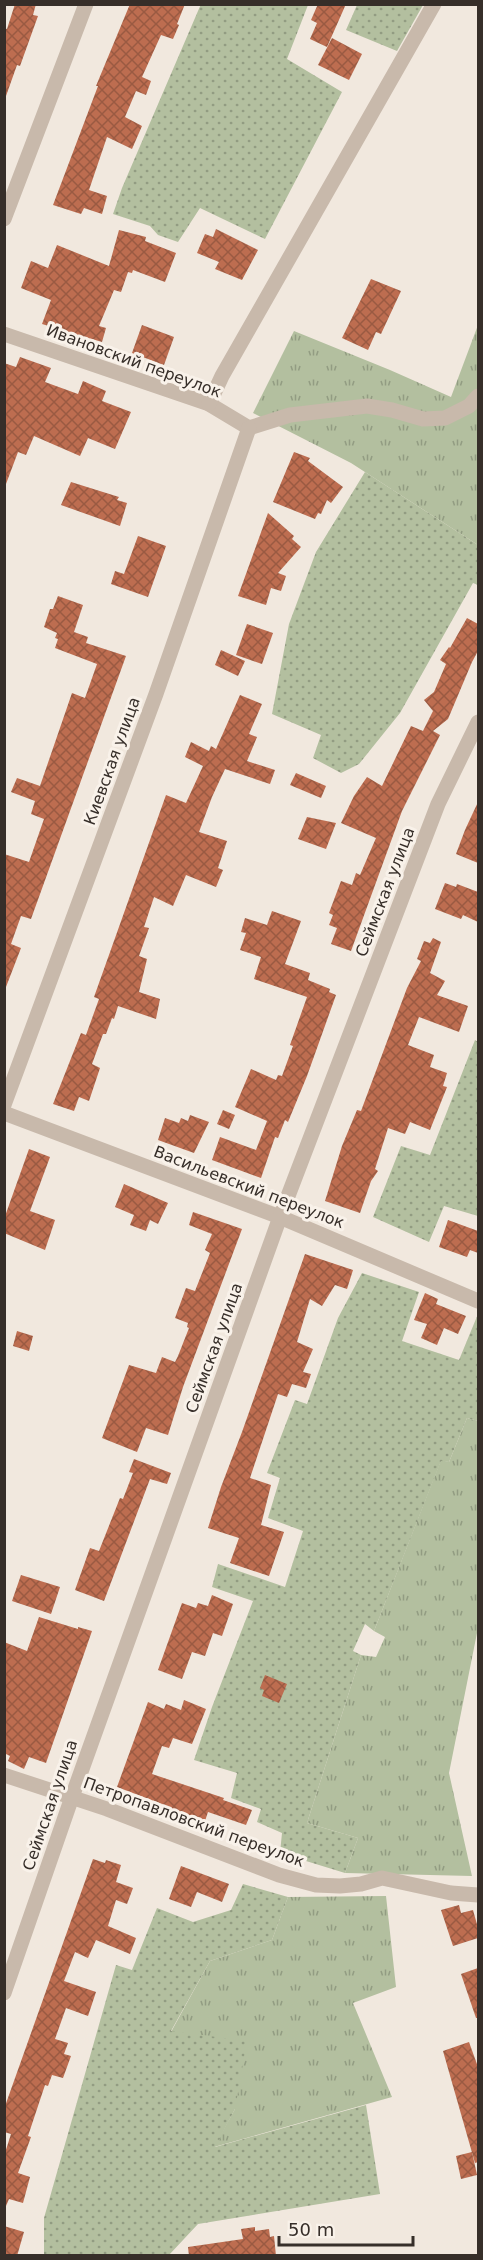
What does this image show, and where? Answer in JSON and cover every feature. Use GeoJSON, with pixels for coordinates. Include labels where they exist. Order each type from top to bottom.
{"type":"FeatureCollection","features":[{"type":"Feature","properties":{"kind":"street"},"geometry":{"type":"LineString","coordinates":[[4,219],[86,4]]}},
{"type":"Feature","properties":{"kind":"street"},"geometry":{"type":"LineString","coordinates":[[210,404],[222,376],[434,4]]}},
{"type":"Feature","properties":{"kind":"street","name":"Ивановский переулок"},"geometry":{"type":"LineString","coordinates":[[4,334],[210,404],[249,428]]}},
{"type":"Feature","properties":{"kind":"street"},"geometry":{"type":"LineString","coordinates":[[249,428],[290,415],[367,406],[423,419],[445,418],[468,406],[478,396]]}},
{"type":"Feature","properties":{"kind":"street","name":"Киевская улица"},"geometry":{"type":"LineString","coordinates":[[4,1105],[156,694],[249,428]]}},
{"type":"Feature","properties":{"kind":"street","name":"Сеймская улица"},"geometry":{"type":"LineString","coordinates":[[4,1993],[280,1217],[438,804],[478,722]]}},
{"type":"Feature","properties":{"kind":"street","name":"Васильевский переулок"},"geometry":{"type":"LineString","coordinates":[[4,1113],[280,1217],[478,1301]]}},
{"type":"Feature","properties":{"kind":"street","name":"Петропавловский переулок"},"geometry":{"type":"LineString","coordinates":[[4,1775],[72,1797],[279,1875],[316,1885],[351,1885],[382,1878],[451,1893],[478,1895]]}},
{"type":"Feature","properties":{"kind":"green space"},"geometry":{"type":"Polygon","coordinates":[[[201,4],[308,5],[287,59],[342,92],[265,239],[200,208],[178,242],[158,235],[150,226],[113,214],[201,4]]]}},
{"type":"Feature","properties":{"kind":"green space"},"geometry":{"type":"Polygon","coordinates":[[[357,4],[423,5],[397,51],[346,30],[357,4]]]}},
{"type":"Feature","properties":{"kind":"green space"},"geometry":{"type":"Polygon","coordinates":[[[478,325],[478,545],[351,463],[253,413],[294,331],[451,397],[478,325]]]}},
{"type":"Feature","properties":{"kind":"green space"},"geometry":{"type":"Polygon","coordinates":[[[365,472],[478,545],[478,585],[473,583],[400,713],[359,764],[341,773],[313,758],[321,735],[272,714],[289,624],[316,552],[365,472]]]}},
{"type":"Feature","properties":{"kind":"green space"},"geometry":{"type":"Polygon","coordinates":[[[475,1040],[478,1042],[478,1216],[444,1206],[429,1242],[373,1217],[401,1146],[430,1155],[475,1040]]]}},
{"type":"Feature","properties":{"kind":"green space"},"geometry":{"type":"Polygon","coordinates":[[[362,1273],[419,1292],[402,1341],[459,1360],[478,1314],[478,1421],[467,1418],[449,1462],[441,1461],[374,1631],[365,1624],[353,1651],[361,1655],[307,1823],[358,1838],[345,1873],[280,1853],[282,1833],[257,1822],[261,1809],[231,1798],[237,1773],[194,1760],[253,1601],[212,1587],[218,1564],[285,1587],[303,1531],[268,1518],[280,1478],[267,1473],[295,1400],[307,1404],[338,1318],[362,1273]]]}},
{"type":"Feature","properties":{"kind":"green space"},"geometry":{"type":"Polygon","coordinates":[[[467,1418],[478,1421],[478,1628],[449,1773],[472,1876],[345,1873],[358,1838],[307,1823],[361,1655],[376,1657],[385,1637],[374,1631],[441,1460],[449,1462],[467,1418]]]}},
{"type":"Feature","properties":{"kind":"green space"},"geometry":{"type":"Polygon","coordinates":[[[243,1884],[288,1897],[272,1940],[210,1961],[171,2031],[247,2041],[235,2109],[215,2147],[366,2105],[380,2194],[198,2224],[169,2255],[44,2255],[44,2218],[116,1965],[132,1970],[157,1908],[193,1922],[231,1910],[243,1884]]]}},
{"type":"Feature","properties":{"kind":"green space"},"geometry":{"type":"Polygon","coordinates":[[[386,1896],[396,1987],[353,2003],[392,2097],[214,2147],[235,2109],[171,2032],[210,1961],[272,1940],[288,1897],[386,1896]]]}},
{"type":"Feature","properties":{"kind":"building"},"geometry":{"type":"Polygon","coordinates":[[[15,4],[36,4],[33,15],[38,16],[20,66],[17,65],[6,96],[4,28],[7,29],[15,4]]]}},
{"type":"Feature","properties":{"kind":"building"},"geometry":{"type":"Polygon","coordinates":[[[130,4],[185,4],[173,39],[161,35],[142,77],[151,81],[146,95],[136,91],[125,117],[142,126],[132,149],[107,137],[89,190],[107,196],[102,214],[84,208],[81,214],[53,205],[98,86],[96,86],[130,4]]]}},
{"type":"Feature","properties":{"kind":"building"},"geometry":{"type":"Polygon","coordinates":[[[318,4],[346,4],[327,47],[310,39],[317,23],[311,20],[318,4]]]}},
{"type":"Feature","properties":{"kind":"building"},"geometry":{"type":"Polygon","coordinates":[[[332,38],[362,54],[349,80],[318,65],[332,38]]]}},
{"type":"Feature","properties":{"kind":"building"},"geometry":{"type":"Polygon","coordinates":[[[216,229],[258,250],[242,280],[215,269],[219,262],[197,253],[205,234],[213,237],[216,229]]]}},
{"type":"Feature","properties":{"kind":"building"},"geometry":{"type":"Polygon","coordinates":[[[119,230],[146,237],[145,241],[176,253],[165,282],[133,270],[132,273],[128,272],[121,292],[114,290],[99,326],[106,328],[102,342],[42,324],[51,300],[21,288],[31,261],[48,268],[57,245],[109,266],[119,230]]]}},
{"type":"Feature","properties":{"kind":"building"},"geometry":{"type":"Polygon","coordinates":[[[371,279],[401,291],[381,334],[376,332],[368,350],[342,338],[371,279]]]}},
{"type":"Feature","properties":{"kind":"building"},"geometry":{"type":"Polygon","coordinates":[[[142,325],[174,337],[164,365],[132,353],[142,325]]]}},
{"type":"Feature","properties":{"kind":"building"},"geometry":{"type":"Polygon","coordinates":[[[20,357],[51,368],[45,382],[78,394],[83,381],[106,391],[102,401],[131,412],[115,449],[88,438],[80,456],[34,436],[26,455],[18,452],[6,484],[4,484],[4,363],[16,367],[20,357]]]}},
{"type":"Feature","properties":{"kind":"building"},"geometry":{"type":"Polygon","coordinates":[[[294,452],[310,458],[308,461],[343,487],[331,503],[327,500],[321,514],[318,513],[315,519],[273,502],[294,452]]]}},
{"type":"Feature","properties":{"kind":"building"},"geometry":{"type":"Polygon","coordinates":[[[71,482],[119,497],[117,500],[127,503],[120,526],[61,505],[71,482]]]}},
{"type":"Feature","properties":{"kind":"building"},"geometry":{"type":"Polygon","coordinates":[[[268,513],[294,536],[292,539],[301,547],[278,573],[286,576],[281,591],[271,588],[266,605],[238,596],[268,513]]]}},
{"type":"Feature","properties":{"kind":"building"},"geometry":{"type":"Polygon","coordinates":[[[138,536],[166,546],[148,597],[111,584],[115,571],[124,574],[138,536]]]}},
{"type":"Feature","properties":{"kind":"building"},"geometry":{"type":"Polygon","coordinates":[[[58,596],[83,605],[74,632],[88,637],[86,643],[126,656],[31,919],[21,916],[11,944],[21,948],[6,987],[4,854],[29,862],[44,819],[31,814],[35,801],[11,792],[17,778],[40,786],[72,693],[85,698],[97,664],[55,648],[57,633],[44,627],[50,609],[53,609],[58,596]]]}},
{"type":"Feature","properties":{"kind":"building"},"geometry":{"type":"Polygon","coordinates":[[[467,618],[478,624],[478,651],[448,719],[433,731],[440,735],[402,811],[351,951],[331,944],[337,928],[329,925],[333,915],[329,913],[341,881],[352,885],[356,873],[360,875],[376,838],[341,823],[354,796],[367,777],[382,786],[411,726],[423,731],[433,711],[424,700],[434,692],[446,664],[440,660],[450,648],[467,618]]]}},
{"type":"Feature","properties":{"kind":"building"},"geometry":{"type":"Polygon","coordinates":[[[247,624],[273,633],[262,664],[236,655],[247,624]]]}},
{"type":"Feature","properties":{"kind":"building"},"geometry":{"type":"Polygon","coordinates":[[[221,650],[245,661],[238,676],[215,665],[221,650]]]}},
{"type":"Feature","properties":{"kind":"building"},"geometry":{"type":"Polygon","coordinates":[[[240,695],[262,704],[249,734],[257,737],[247,761],[275,770],[270,784],[225,769],[199,832],[227,841],[218,868],[223,870],[216,887],[186,875],[173,906],[154,897],[144,927],[149,928],[139,956],[147,959],[139,992],[160,999],[156,1019],[118,1006],[106,1034],[103,1034],[92,1064],[100,1068],[89,1101],[79,1097],[74,1111],[53,1104],[81,1033],[86,1035],[99,999],[94,997],[166,795],[186,803],[203,766],[185,757],[191,742],[209,751],[211,746],[216,749],[240,695]]]}},
{"type":"Feature","properties":{"kind":"building"},"geometry":{"type":"Polygon","coordinates":[[[296,773],[326,786],[321,798],[290,785],[296,773]]]}},
{"type":"Feature","properties":{"kind":"building"},"geometry":{"type":"Polygon","coordinates":[[[478,802],[478,863],[456,854],[478,802]]]}},
{"type":"Feature","properties":{"kind":"building"},"geometry":{"type":"Polygon","coordinates":[[[307,817],[336,823],[326,849],[298,839],[307,817]]]}},
{"type":"Feature","properties":{"kind":"building"},"geometry":{"type":"Polygon","coordinates":[[[445,883],[456,887],[457,884],[478,892],[478,922],[463,915],[461,919],[435,909],[445,883]]]}},
{"type":"Feature","properties":{"kind":"building"},"geometry":{"type":"Polygon","coordinates":[[[272,911],[301,921],[285,964],[310,973],[308,980],[330,989],[329,992],[336,995],[307,1076],[288,1122],[285,1120],[278,1138],[275,1137],[261,1178],[212,1160],[220,1137],[256,1150],[267,1121],[235,1107],[251,1069],[276,1080],[278,1075],[282,1076],[307,997],[254,979],[261,957],[240,950],[246,933],[241,932],[245,918],[267,925],[272,911]]]}},
{"type":"Feature","properties":{"kind":"building"},"geometry":{"type":"Polygon","coordinates":[[[433,938],[441,942],[430,973],[445,981],[437,995],[468,1006],[459,1032],[419,1017],[408,1045],[434,1055],[430,1067],[447,1073],[443,1086],[447,1087],[430,1130],[410,1122],[405,1134],[388,1128],[375,1169],[378,1171],[371,1181],[360,1213],[325,1201],[342,1146],[357,1110],[361,1111],[407,988],[421,961],[417,959],[424,941],[430,943],[433,938]]]}},
{"type":"Feature","properties":{"kind":"building"},"geometry":{"type":"Polygon","coordinates":[[[223,1110],[235,1115],[229,1129],[217,1124],[223,1110]]]}},
{"type":"Feature","properties":{"kind":"building"},"geometry":{"type":"Polygon","coordinates":[[[190,1115],[209,1122],[194,1153],[158,1140],[165,1118],[179,1123],[181,1118],[188,1121],[190,1115]]]}},
{"type":"Feature","properties":{"kind":"building"},"geometry":{"type":"Polygon","coordinates":[[[29,1149],[50,1157],[30,1211],[55,1220],[45,1250],[4,1233],[4,1219],[29,1149]]]}},
{"type":"Feature","properties":{"kind":"building"},"geometry":{"type":"Polygon","coordinates":[[[124,1184],[168,1203],[158,1224],[150,1220],[146,1231],[130,1225],[134,1215],[115,1207],[124,1184]]]}},
{"type":"Feature","properties":{"kind":"building"},"geometry":{"type":"Polygon","coordinates":[[[193,1212],[242,1229],[183,1387],[168,1435],[146,1428],[137,1452],[102,1438],[129,1365],[156,1373],[162,1357],[175,1362],[178,1356],[189,1328],[188,1323],[175,1318],[186,1288],[195,1291],[210,1253],[205,1250],[212,1234],[189,1225],[193,1212]]]}},
{"type":"Feature","properties":{"kind":"building"},"geometry":{"type":"Polygon","coordinates":[[[448,1220],[478,1231],[478,1253],[470,1250],[467,1257],[439,1247],[448,1220]]]}},
{"type":"Feature","properties":{"kind":"building"},"geometry":{"type":"Polygon","coordinates":[[[305,1254],[353,1270],[347,1289],[335,1285],[322,1306],[310,1299],[297,1342],[313,1349],[303,1372],[311,1374],[306,1388],[292,1384],[287,1397],[278,1394],[250,1478],[271,1485],[261,1525],[284,1532],[269,1576],[230,1563],[239,1538],[208,1528],[305,1254]]]}},
{"type":"Feature","properties":{"kind":"building"},"geometry":{"type":"Polygon","coordinates":[[[425,1293],[438,1299],[436,1304],[466,1316],[458,1334],[444,1328],[437,1345],[421,1338],[427,1324],[414,1320],[425,1293]]]}},
{"type":"Feature","properties":{"kind":"building"},"geometry":{"type":"Polygon","coordinates":[[[17,1331],[33,1336],[29,1351],[13,1346],[17,1331]]]}},
{"type":"Feature","properties":{"kind":"building"},"geometry":{"type":"Polygon","coordinates":[[[134,1459],[171,1473],[167,1484],[150,1479],[104,1601],[75,1590],[90,1548],[99,1551],[120,1498],[123,1499],[133,1473],[129,1472],[134,1459]]]}},
{"type":"Feature","properties":{"kind":"building"},"geometry":{"type":"Polygon","coordinates":[[[21,1575],[60,1587],[51,1614],[12,1601],[21,1575]]]}},
{"type":"Feature","properties":{"kind":"building"},"geometry":{"type":"Polygon","coordinates":[[[212,1595],[233,1604],[222,1636],[213,1633],[205,1656],[192,1652],[182,1679],[158,1670],[182,1603],[196,1608],[198,1603],[208,1606],[212,1595]]]}},
{"type":"Feature","properties":{"kind":"building"},"geometry":{"type":"Polygon","coordinates":[[[39,1617],[92,1631],[46,1763],[29,1757],[24,1769],[8,1761],[10,1756],[4,1753],[4,1642],[27,1651],[39,1617]]]}},
{"type":"Feature","properties":{"kind":"building"},"geometry":{"type":"Polygon","coordinates":[[[265,1675],[287,1684],[279,1703],[262,1696],[264,1690],[260,1688],[265,1675]]]}},
{"type":"Feature","properties":{"kind":"building"},"geometry":{"type":"Polygon","coordinates":[[[184,1700],[206,1709],[192,1744],[173,1738],[169,1748],[162,1746],[152,1774],[224,1798],[223,1800],[252,1810],[246,1825],[208,1812],[205,1821],[117,1787],[148,1702],[164,1709],[166,1704],[181,1710],[184,1700]]]}},
{"type":"Feature","properties":{"kind":"building"},"geometry":{"type":"Polygon","coordinates":[[[93,1859],[121,1865],[116,1882],[133,1888],[127,1904],[116,1900],[108,1926],[136,1938],[130,1954],[96,1940],[88,1958],[75,1952],[64,1981],[96,1992],[88,2016],[66,2008],[55,2039],[68,2043],[64,2054],[71,2056],[63,2078],[52,2075],[48,2086],[45,2085],[28,2136],[31,2137],[18,2173],[30,2177],[23,2203],[9,2199],[6,2206],[4,2205],[4,2156],[11,2134],[4,2132],[4,2109],[93,1859]]]}},
{"type":"Feature","properties":{"kind":"building"},"geometry":{"type":"Polygon","coordinates":[[[181,1866],[229,1884],[222,1902],[197,1892],[191,1907],[169,1899],[181,1866]]]}},
{"type":"Feature","properties":{"kind":"building"},"geometry":{"type":"Polygon","coordinates":[[[459,1905],[461,1913],[473,1910],[478,1938],[453,1946],[441,1910],[459,1905]]]}},
{"type":"Feature","properties":{"kind":"building"},"geometry":{"type":"Polygon","coordinates":[[[478,1968],[478,2018],[476,2018],[461,1974],[478,1968]]]}},
{"type":"Feature","properties":{"kind":"building"},"geometry":{"type":"Polygon","coordinates":[[[469,2042],[478,2067],[478,2162],[475,2163],[443,2051],[469,2042]]]}},
{"type":"Feature","properties":{"kind":"building"},"geometry":{"type":"Polygon","coordinates":[[[472,2152],[477,2175],[461,2179],[456,2156],[472,2152]]]}},
{"type":"Feature","properties":{"kind":"building"},"geometry":{"type":"Polygon","coordinates":[[[4,2226],[24,2232],[17,2256],[4,2256],[4,2226]]]}},
{"type":"Feature","properties":{"kind":"building"},"geometry":{"type":"Polygon","coordinates":[[[255,2227],[255,2231],[269,2229],[270,2237],[274,2236],[276,2256],[189,2256],[188,2247],[243,2239],[241,2229],[255,2227]]]}}]}
